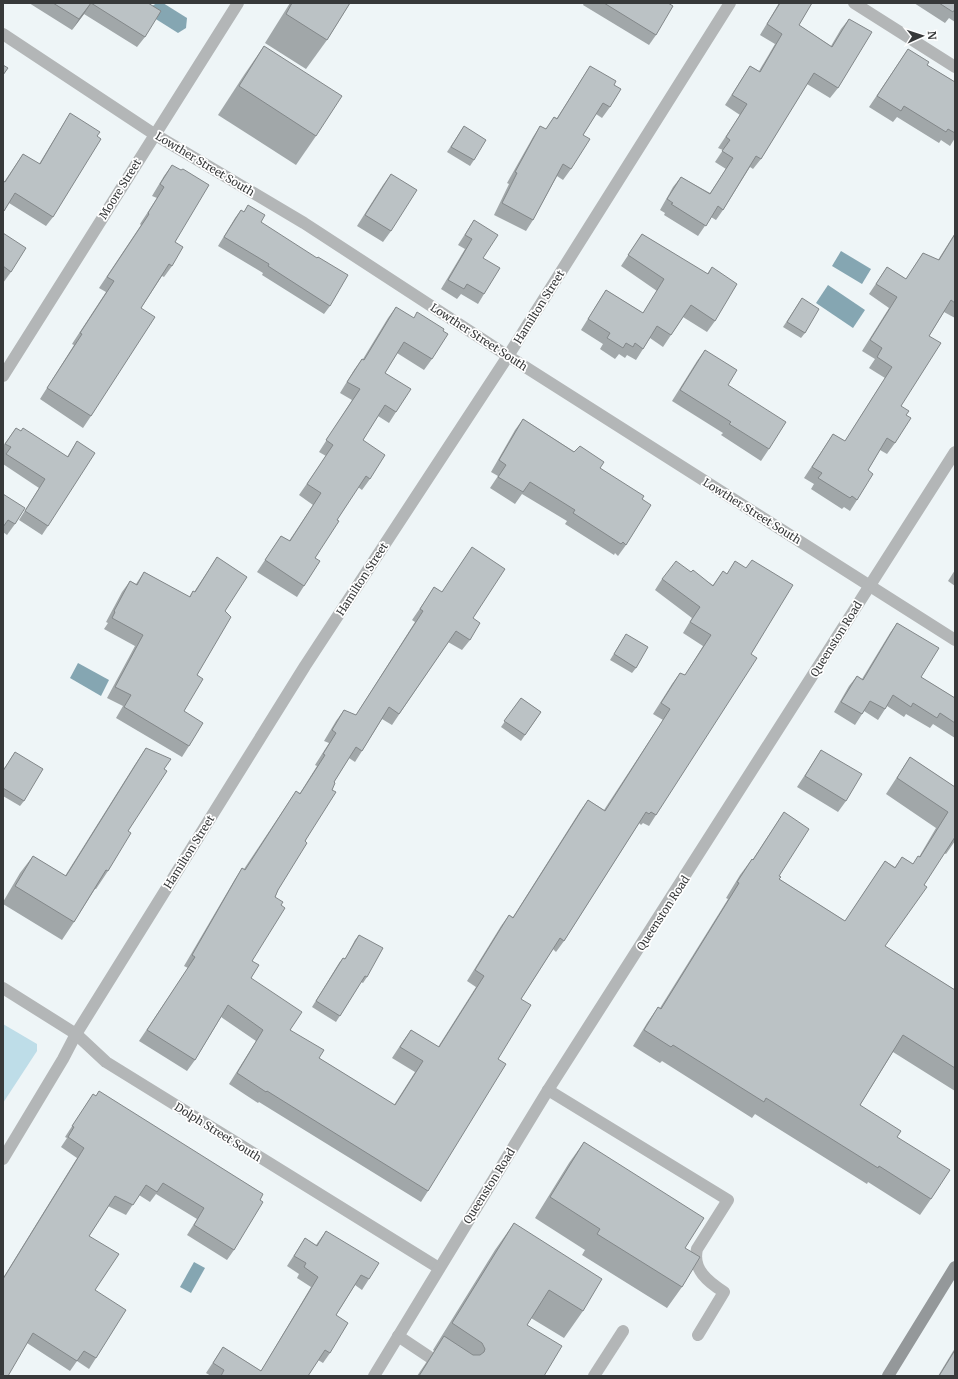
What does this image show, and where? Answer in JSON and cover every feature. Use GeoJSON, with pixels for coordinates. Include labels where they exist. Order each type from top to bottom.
{"type":"FeatureCollection","features":[{"type":"Feature","properties":{"kind":"main road"},"geometry":{"type":"LineString","coordinates":[[888,1376],[955,1267]]}},
{"type":"Feature","properties":{"kind":"street","name":"Moore Street"},"geometry":{"type":"LineString","coordinates":[[3,376],[154,134],[238,3]]}},
{"type":"Feature","properties":{"kind":"street","name":"Hamilton Street"},"geometry":{"type":"LineString","coordinates":[[3,1159],[63,1059],[76,1034],[305,666],[508,356],[730,3]]}},
{"type":"Feature","properties":{"kind":"street"},"geometry":{"type":"LineString","coordinates":[[854,3],[955,67]]}},
{"type":"Feature","properties":{"kind":"street","name":"Lowther Street South"},"geometry":{"type":"LineString","coordinates":[[3,34],[154,134],[304,223],[508,356],[955,640]]}},
{"type":"Feature","properties":{"kind":"street","name":"Queenston Road"},"geometry":{"type":"LineString","coordinates":[[374,1376],[548,1090],[684,880],[869,585],[955,452]]}},
{"type":"Feature","properties":{"kind":"street","name":"Dolph Street South"},"geometry":{"type":"LineString","coordinates":[[3,988],[76,1034],[106,1062],[439,1268]]}},
{"type":"Feature","properties":{"kind":"street"},"geometry":{"type":"LineString","coordinates":[[548,1090],[728,1200],[697,1249],[696,1256],[699,1269],[712,1285],[724,1292],[698,1335]]}},
{"type":"Feature","properties":{"kind":"street"},"geometry":{"type":"LineString","coordinates":[[594,1376],[623,1331]]}},
{"type":"Feature","properties":{"kind":"street"},"geometry":{"type":"LineString","coordinates":[[398,1336],[458,1376]]}},
{"type":"Feature","properties":{"kind":"shaded area"},"geometry":{"type":"Polygon","coordinates":[[[157,3],[163,3],[187,18],[186,28],[178,33],[151,16],[152,6],[157,3]]]}},
{"type":"Feature","properties":{"kind":"shaded area"},"geometry":{"type":"Polygon","coordinates":[[[841,251],[871,269],[862,284],[832,266],[841,251]]]}},
{"type":"Feature","properties":{"kind":"shaded area"},"geometry":{"type":"Polygon","coordinates":[[[828,285],[865,310],[853,328],[816,303],[828,285]]]}},
{"type":"Feature","properties":{"kind":"shaded area"},"geometry":{"type":"Polygon","coordinates":[[[78,663],[109,680],[101,696],[70,678],[78,663]]]}},
{"type":"Feature","properties":{"kind":"shaded area"},"geometry":{"type":"Polygon","coordinates":[[[3,1024],[37,1044],[37,1051],[3,1103],[3,1024]]]}},
{"type":"Feature","properties":{"kind":"shaded area"},"geometry":{"type":"Polygon","coordinates":[[[194,1262],[205,1268],[191,1293],[180,1287],[194,1262]]]}},
{"type":"Feature","properties":{"kind":"building"},"geometry":{"type":"Polygon","coordinates":[[[53,3],[91,3],[79,19],[53,3]]]}},
{"type":"Feature","properties":{"kind":"building"},"geometry":{"type":"Polygon","coordinates":[[[91,3],[148,3],[161,11],[145,37],[91,3]]]}},
{"type":"Feature","properties":{"kind":"building"},"geometry":{"type":"Polygon","coordinates":[[[292,3],[350,3],[327,40],[286,14],[292,3]]]}},
{"type":"Feature","properties":{"kind":"building"},"geometry":{"type":"Polygon","coordinates":[[[604,3],[668,3],[673,6],[656,35],[604,3]]]}},
{"type":"Feature","properties":{"kind":"building"},"geometry":{"type":"Polygon","coordinates":[[[780,3],[812,3],[799,25],[832,47],[849,19],[872,32],[838,88],[814,73],[761,159],[756,156],[723,210],[718,206],[706,226],[671,204],[673,203],[667,199],[681,177],[710,194],[733,158],[722,151],[730,140],[726,137],[747,104],[732,95],[750,66],[760,72],[782,34],[767,24],[780,3]]]}},
{"type":"Feature","properties":{"kind":"building"},"geometry":{"type":"Polygon","coordinates":[[[939,3],[955,3],[955,9],[953,12],[939,3]]]}},
{"type":"Feature","properties":{"kind":"building"},"geometry":{"type":"Polygon","coordinates":[[[264,46],[342,96],[316,136],[239,86],[264,46]]]}},
{"type":"Feature","properties":{"kind":"building"},"geometry":{"type":"Polygon","coordinates":[[[908,49],[929,62],[927,65],[955,82],[955,133],[948,129],[946,132],[904,106],[901,111],[877,96],[908,49]]]}},
{"type":"Feature","properties":{"kind":"building"},"geometry":{"type":"Polygon","coordinates":[[[3,65],[8,68],[3,75],[3,65]]]}},
{"type":"Feature","properties":{"kind":"building"},"geometry":{"type":"Polygon","coordinates":[[[590,66],[616,81],[614,85],[621,89],[610,107],[603,103],[583,135],[590,139],[571,169],[563,164],[533,220],[502,203],[517,173],[515,172],[540,126],[546,129],[554,117],[557,119],[590,66]]]}},
{"type":"Feature","properties":{"kind":"building"},"geometry":{"type":"Polygon","coordinates":[[[70,113],[100,132],[97,136],[101,139],[53,217],[15,193],[4,211],[3,181],[5,182],[23,154],[40,164],[70,113]]]}},
{"type":"Feature","properties":{"kind":"building"},"geometry":{"type":"Polygon","coordinates":[[[464,126],[486,140],[474,160],[451,147],[464,126]]]}},
{"type":"Feature","properties":{"kind":"building"},"geometry":{"type":"Polygon","coordinates":[[[172,165],[181,170],[183,169],[209,185],[175,242],[183,247],[172,266],[169,264],[141,308],[155,317],[91,416],[47,388],[82,334],[80,333],[114,281],[107,277],[149,214],[148,213],[164,187],[160,184],[172,165]]]}},
{"type":"Feature","properties":{"kind":"building"},"geometry":{"type":"Polygon","coordinates":[[[391,174],[417,190],[391,231],[365,215],[391,174]]]}},
{"type":"Feature","properties":{"kind":"building"},"geometry":{"type":"Polygon","coordinates":[[[248,205],[265,215],[261,222],[317,258],[318,257],[348,275],[330,306],[268,266],[269,264],[224,237],[241,210],[244,212],[248,205]]]}},
{"type":"Feature","properties":{"kind":"building"},"geometry":{"type":"Polygon","coordinates":[[[474,220],[498,235],[483,258],[500,268],[484,294],[467,284],[464,289],[448,280],[472,239],[465,235],[474,220]]]}},
{"type":"Feature","properties":{"kind":"building"},"geometry":{"type":"Polygon","coordinates":[[[3,233],[26,248],[11,272],[3,266],[3,233]]]}},
{"type":"Feature","properties":{"kind":"building"},"geometry":{"type":"Polygon","coordinates":[[[642,234],[708,274],[712,267],[737,284],[715,321],[691,305],[671,335],[657,326],[643,349],[635,343],[633,347],[626,343],[623,348],[607,338],[610,333],[588,319],[606,290],[643,313],[664,279],[628,255],[642,234]]]}},
{"type":"Feature","properties":{"kind":"building"},"geometry":{"type":"Polygon","coordinates":[[[955,234],[955,303],[951,300],[929,336],[941,343],[901,406],[909,411],[906,415],[911,418],[895,443],[887,438],[868,470],[873,474],[857,500],[852,496],[850,498],[818,478],[822,473],[812,467],[833,434],[845,441],[892,367],[877,357],[882,348],[870,340],[897,297],[876,284],[887,267],[906,279],[923,253],[939,260],[955,234]]]}},
{"type":"Feature","properties":{"kind":"building"},"geometry":{"type":"Polygon","coordinates":[[[802,298],[819,309],[805,333],[787,322],[802,298]]]}},
{"type":"Feature","properties":{"kind":"building"},"geometry":{"type":"Polygon","coordinates":[[[396,307],[414,318],[417,312],[444,329],[443,331],[448,334],[432,359],[404,342],[385,373],[411,389],[396,412],[385,405],[363,440],[385,455],[370,479],[366,476],[337,520],[339,521],[315,558],[320,561],[304,586],[265,560],[281,536],[290,541],[321,493],[307,484],[333,445],[326,440],[360,389],[347,382],[362,359],[364,360],[396,307]]]}},
{"type":"Feature","properties":{"kind":"building"},"geometry":{"type":"Polygon","coordinates":[[[705,350],[737,370],[728,385],[786,422],[769,449],[729,424],[731,422],[680,390],[705,350]]]}},
{"type":"Feature","properties":{"kind":"building"},"geometry":{"type":"Polygon","coordinates":[[[523,419],[574,452],[580,446],[604,462],[600,468],[644,496],[642,499],[651,505],[626,545],[623,542],[621,544],[573,513],[575,510],[530,482],[523,492],[498,477],[506,465],[499,460],[523,419]]]}},
{"type":"Feature","properties":{"kind":"building"},"geometry":{"type":"Polygon","coordinates":[[[16,428],[21,431],[23,428],[68,457],[77,441],[95,453],[48,526],[25,511],[45,479],[6,454],[11,447],[5,444],[16,428]]]}},
{"type":"Feature","properties":{"kind":"building"},"geometry":{"type":"Polygon","coordinates":[[[3,494],[25,508],[15,524],[8,520],[3,527],[3,494]]]}},
{"type":"Feature","properties":{"kind":"building"},"geometry":{"type":"Polygon","coordinates":[[[472,547],[505,569],[473,618],[480,623],[470,640],[456,631],[399,714],[389,707],[362,751],[356,747],[334,782],[335,783],[332,790],[336,792],[305,841],[307,843],[278,890],[275,897],[283,902],[281,905],[285,908],[252,961],[259,965],[251,978],[302,1012],[290,1030],[324,1050],[319,1058],[395,1105],[423,1061],[400,1047],[411,1030],[439,1047],[484,976],[475,970],[509,915],[513,918],[588,800],[605,811],[670,709],[661,703],[680,673],[685,675],[711,635],[690,622],[700,607],[662,579],[676,561],[691,572],[693,570],[713,586],[723,571],[727,574],[735,561],[746,568],[752,560],[793,585],[751,654],[757,658],[656,815],[651,812],[649,814],[646,812],[564,941],[560,938],[521,999],[531,1005],[498,1059],[506,1064],[428,1191],[237,1073],[263,1030],[228,1005],[195,1060],[147,1030],[195,957],[192,955],[242,868],[245,870],[296,791],[300,794],[325,755],[323,754],[336,733],[332,730],[344,710],[356,715],[423,611],[420,609],[434,587],[442,592],[472,547]]]}},
{"type":"Feature","properties":{"kind":"building"},"geometry":{"type":"Polygon","coordinates":[[[217,557],[247,577],[225,611],[231,617],[197,675],[203,679],[184,711],[203,723],[189,746],[124,707],[131,695],[115,687],[143,635],[112,618],[115,612],[114,611],[130,581],[137,585],[144,572],[190,597],[193,591],[195,592],[217,557]]]}},
{"type":"Feature","properties":{"kind":"building"},"geometry":{"type":"Polygon","coordinates":[[[897,623],[939,648],[921,677],[955,698],[955,723],[940,713],[937,718],[913,703],[911,707],[893,695],[885,709],[870,701],[862,714],[841,702],[857,676],[863,680],[897,623]]]}},
{"type":"Feature","properties":{"kind":"building"},"geometry":{"type":"Polygon","coordinates":[[[626,634],[648,647],[636,668],[614,654],[626,634]]]}},
{"type":"Feature","properties":{"kind":"building"},"geometry":{"type":"Polygon","coordinates":[[[521,698],[541,712],[525,735],[504,721],[521,698]]]}},
{"type":"Feature","properties":{"kind":"building"},"geometry":{"type":"Polygon","coordinates":[[[146,748],[171,759],[164,769],[167,771],[128,831],[131,833],[108,871],[106,870],[74,922],[15,886],[33,856],[66,876],[146,748]]]}},
{"type":"Feature","properties":{"kind":"building"},"geometry":{"type":"Polygon","coordinates":[[[821,750],[862,774],[846,801],[805,776],[821,750]]]}},
{"type":"Feature","properties":{"kind":"building"},"geometry":{"type":"Polygon","coordinates":[[[15,752],[43,769],[24,801],[3,788],[3,771],[15,752]]]}},
{"type":"Feature","properties":{"kind":"building"},"geometry":{"type":"Polygon","coordinates":[[[910,757],[955,787],[955,837],[924,885],[927,887],[885,946],[955,990],[955,1068],[903,1035],[860,1105],[901,1131],[897,1137],[950,1170],[931,1199],[879,1166],[878,1168],[766,1098],[764,1102],[673,1045],[671,1047],[644,1030],[658,1007],[661,1009],[739,883],[737,882],[784,812],[809,829],[779,876],[781,877],[779,879],[845,921],[885,861],[895,868],[902,857],[913,864],[918,856],[920,857],[948,812],[897,778],[910,757]]]}},
{"type":"Feature","properties":{"kind":"building"},"geometry":{"type":"Polygon","coordinates":[[[359,935],[383,948],[367,977],[365,976],[340,1016],[316,1001],[343,958],[345,959],[359,935]]]}},
{"type":"Feature","properties":{"kind":"building"},"geometry":{"type":"Polygon","coordinates":[[[99,1091],[263,1194],[260,1200],[263,1202],[234,1250],[194,1225],[204,1208],[163,1183],[157,1192],[146,1185],[133,1205],[115,1196],[89,1236],[119,1254],[95,1290],[126,1310],[96,1358],[84,1351],[77,1361],[33,1333],[8,1376],[3,1376],[3,1279],[84,1148],[68,1137],[74,1127],[72,1126],[93,1094],[96,1096],[99,1091]]]}},
{"type":"Feature","properties":{"kind":"building"},"geometry":{"type":"Polygon","coordinates":[[[584,1142],[704,1218],[685,1248],[700,1257],[682,1287],[597,1234],[600,1229],[550,1197],[584,1142]]]}},
{"type":"Feature","properties":{"kind":"building"},"geometry":{"type":"Polygon","coordinates":[[[514,1223],[602,1279],[583,1311],[549,1290],[527,1325],[562,1346],[544,1376],[419,1376],[444,1336],[473,1355],[480,1355],[484,1352],[485,1349],[482,1343],[452,1323],[514,1223]]]}},
{"type":"Feature","properties":{"kind":"building"},"geometry":{"type":"Polygon","coordinates":[[[326,1231],[379,1263],[369,1279],[361,1275],[336,1315],[348,1323],[330,1353],[325,1350],[308,1376],[221,1376],[224,1370],[213,1363],[223,1347],[261,1371],[318,1277],[304,1267],[306,1263],[294,1256],[305,1238],[317,1246],[326,1231]]]}},
{"type":"Feature","properties":{"kind":"building"},"geometry":{"type":"Polygon","coordinates":[[[955,1350],[955,1376],[939,1376],[955,1350]]]}}]}
